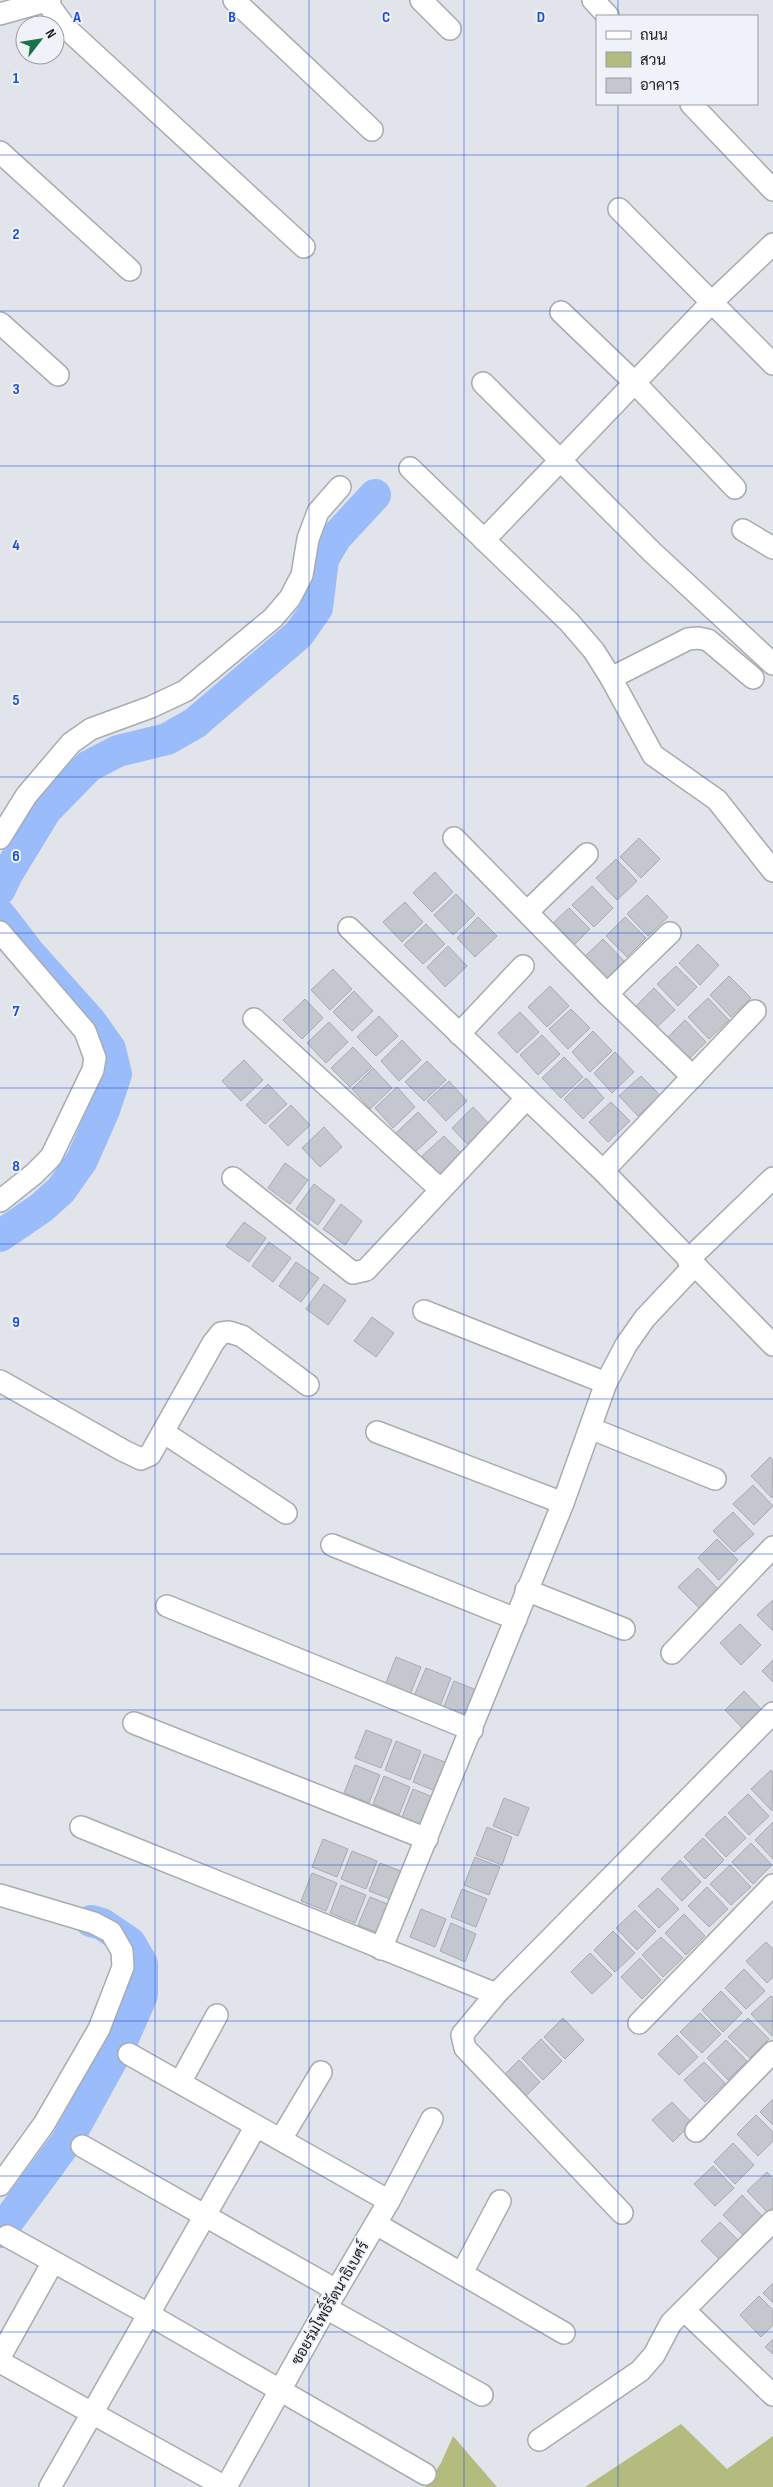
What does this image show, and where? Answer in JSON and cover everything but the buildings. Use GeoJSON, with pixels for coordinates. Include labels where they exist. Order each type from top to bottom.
{"type":"FeatureCollection","features":[{"type":"Feature","properties":{"kind":"street"},"geometry":{"type":"LineString","coordinates":[[0,14],[48,0],[66,27],[304,247]]}},
{"type":"Feature","properties":{"kind":"street"},"geometry":{"type":"LineString","coordinates":[[234,0],[372,130]]}},
{"type":"Feature","properties":{"kind":"street"},"geometry":{"type":"LineString","coordinates":[[421,0],[450,29]]}},
{"type":"Feature","properties":{"kind":"street"},"geometry":{"type":"LineString","coordinates":[[593,0],[607,15]]}},
{"type":"Feature","properties":{"kind":"street"},"geometry":{"type":"LineString","coordinates":[[692,105],[773,190]]}},
{"type":"Feature","properties":{"kind":"street"},"geometry":{"type":"LineString","coordinates":[[0,152],[130,270]]}},
{"type":"Feature","properties":{"kind":"street"},"geometry":{"type":"LineString","coordinates":[[620,209],[773,364]]}},
{"type":"Feature","properties":{"kind":"street"},"geometry":{"type":"LineString","coordinates":[[484,540],[712,302],[773,244]]}},
{"type":"Feature","properties":{"kind":"street"},"geometry":{"type":"LineString","coordinates":[[561,312],[634,382],[735,488]]}},
{"type":"Feature","properties":{"kind":"street"},"geometry":{"type":"LineString","coordinates":[[0,323],[58,375]]}},
{"type":"Feature","properties":{"kind":"street"},"geometry":{"type":"LineString","coordinates":[[483,383],[652,552],[773,664]]}},
{"type":"Feature","properties":{"kind":"street"},"geometry":{"type":"LineString","coordinates":[[410,468],[569,622],[594,651],[611,678],[653,756],[717,800],[773,871]]}},
{"type":"Feature","properties":{"kind":"street"},"geometry":{"type":"LineString","coordinates":[[0,838],[26,796],[71,743],[91,728],[151,707],[185,691],[273,618],[290,598],[302,575],[308,539],[318,512],[340,487]]}},
{"type":"Feature","properties":{"kind":"street"},"geometry":{"type":"LineString","coordinates":[[743,530],[773,548]]}},
{"type":"Feature","properties":{"kind":"street"},"geometry":{"type":"LineString","coordinates":[[611,678],[688,639],[698,638],[708,640],[753,678]]}},
{"type":"Feature","properties":{"kind":"street"},"geometry":{"type":"LineString","coordinates":[[454,838],[607,994],[693,1077]]}},
{"type":"Feature","properties":{"kind":"street"},"geometry":{"type":"LineString","coordinates":[[527,912],[587,854]]}},
{"type":"Feature","properties":{"kind":"street"},"geometry":{"type":"LineString","coordinates":[[349,928],[603,1171],[773,1345]]}},
{"type":"Feature","properties":{"kind":"street"},"geometry":{"type":"LineString","coordinates":[[0,932],[85,1031],[95,1058],[94,1070],[50,1157],[34,1174],[0,1201]]}},
{"type":"Feature","properties":{"kind":"street"},"geometry":{"type":"LineString","coordinates":[[607,994],[670,933]]}},
{"type":"Feature","properties":{"kind":"street"},"geometry":{"type":"LineString","coordinates":[[459,1034],[523,966]]}},
{"type":"Feature","properties":{"kind":"street"},"geometry":{"type":"LineString","coordinates":[[603,1171],[755,1011]]}},
{"type":"Feature","properties":{"kind":"street"},"geometry":{"type":"LineString","coordinates":[[254,1019],[440,1190]]}},
{"type":"Feature","properties":{"kind":"street"},"geometry":{"type":"LineString","coordinates":[[233,1178],[353,1273],[360,1273],[366,1270],[526,1099]]}},
{"type":"Feature","properties":{"kind":"street"},"geometry":{"type":"LineString","coordinates":[[382,1949],[472,1730],[526,1590],[563,1503],[606,1383],[626,1345],[645,1318],[691,1263],[773,1178]]}},
{"type":"Feature","properties":{"kind":"street"},"geometry":{"type":"LineString","coordinates":[[424,1311],[606,1383]]}},
{"type":"Feature","properties":{"kind":"street"},"geometry":{"type":"LineString","coordinates":[[0,1381],[134,1457],[141,1459],[150,1456],[212,1343],[221,1333],[230,1332],[242,1336],[308,1385]]}},
{"type":"Feature","properties":{"kind":"street"},"geometry":{"type":"LineString","coordinates":[[590,1428],[715,1479]]}},
{"type":"Feature","properties":{"kind":"street"},"geometry":{"type":"LineString","coordinates":[[163,1432],[286,1512]]}},
{"type":"Feature","properties":{"kind":"street"},"geometry":{"type":"LineString","coordinates":[[377,1432],[563,1503]]}},
{"type":"Feature","properties":{"kind":"street"},"geometry":{"type":"LineString","coordinates":[[332,1545],[516,1619]]}},
{"type":"Feature","properties":{"kind":"street"},"geometry":{"type":"LineString","coordinates":[[672,1653],[773,1547]]}},
{"type":"Feature","properties":{"kind":"street"},"geometry":{"type":"LineString","coordinates":[[526,1590],[624,1629]]}},
{"type":"Feature","properties":{"kind":"street"},"geometry":{"type":"LineString","coordinates":[[167,1606],[472,1730]]}},
{"type":"Feature","properties":{"kind":"street"},"geometry":{"type":"LineString","coordinates":[[622,2213],[465,2048],[462,2035],[496,1994],[773,1713]]}},
{"type":"Feature","properties":{"kind":"street"},"geometry":{"type":"LineString","coordinates":[[134,1723],[427,1839]]}},
{"type":"Feature","properties":{"kind":"street"},"geometry":{"type":"LineString","coordinates":[[81,1827],[496,1994]]}},
{"type":"Feature","properties":{"kind":"street"},"geometry":{"type":"LineString","coordinates":[[639,2023],[773,1885]]}},
{"type":"Feature","properties":{"kind":"street"},"geometry":{"type":"LineString","coordinates":[[0,1895],[94,1923],[111,1932],[122,1951],[123,1967],[99,2029],[44,2124],[0,2186]]}},
{"type":"Feature","properties":{"kind":"street"},"geometry":{"type":"LineString","coordinates":[[181,2082],[217,2015]]}},
{"type":"Feature","properties":{"kind":"street"},"geometry":{"type":"LineString","coordinates":[[696,2131],[773,2052]]}},
{"type":"Feature","properties":{"kind":"street"},"geometry":{"type":"LineString","coordinates":[[129,2054],[389,2201]]}},
{"type":"Feature","properties":{"kind":"street"},"geometry":{"type":"LineString","coordinates":[[281,2140],[321,2072]]}},
{"type":"Feature","properties":{"kind":"street","name":"ซอยร่มโพธิ์รัตนาธิเบศร์"},"geometry":{"type":"LineString","coordinates":[[225,2487],[331,2299],[389,2201],[432,2119]]}},
{"type":"Feature","properties":{"kind":"street"},"geometry":{"type":"LineString","coordinates":[[50,2487],[256,2126]]}},
{"type":"Feature","properties":{"kind":"street"},"geometry":{"type":"LineString","coordinates":[[82,2146],[205,2217],[482,2395]]}},
{"type":"Feature","properties":{"kind":"street"},"geometry":{"type":"LineString","coordinates":[[462,2273],[500,2201]]}},
{"type":"Feature","properties":{"kind":"street"},"geometry":{"type":"LineString","coordinates":[[539,2440],[640,2371],[654,2354],[671,2323],[773,2221]]}},
{"type":"Feature","properties":{"kind":"street"},"geometry":{"type":"LineString","coordinates":[[376,2224],[564,2333]]}},
{"type":"Feature","properties":{"kind":"street"},"geometry":{"type":"LineString","coordinates":[[7,2236],[148,2314],[279,2392],[425,2474]]}},
{"type":"Feature","properties":{"kind":"street"},"geometry":{"type":"LineString","coordinates":[[0,2357],[53,2262]]}},
{"type":"Feature","properties":{"kind":"street"},"geometry":{"type":"LineString","coordinates":[[684,2310],[773,2395]]}},
{"type":"Feature","properties":{"kind":"street"},"geometry":{"type":"LineString","coordinates":[[0,2362],[225,2487]]}},
{"type":"Feature","properties":{"kind":"green space"},"geometry":{"type":"Polygon","coordinates":[[[681,2424],[727,2469],[773,2436],[773,2487],[585,2487],[681,2424]]]}},
{"type":"Feature","properties":{"kind":"green space"},"geometry":{"type":"Polygon","coordinates":[[[453,2436],[497,2487],[425,2487],[441,2463],[453,2436]]]}},
{"type":"Feature","properties":{"kind":"waterway"},"geometry":{"type":"LineString","coordinates":[[0,889],[46,810],[89,766],[118,751],[167,739],[195,723],[299,634],[317,608],[323,559],[336,537],[375,495]]}},
{"type":"Feature","properties":{"kind":"waterway"},"geometry":{"type":"LineString","coordinates":[[0,915],[30,954],[91,1022],[110,1049],[116,1074],[104,1110],[82,1160],[61,1190],[41,1208],[0,1236]]}},
{"type":"Feature","properties":{"kind":"waterway"},"geometry":{"type":"LineString","coordinates":[[0,2232],[67,2141],[121,2043],[142,1995],[142,1964],[130,1943],[102,1924],[91,1921]]}}]}
